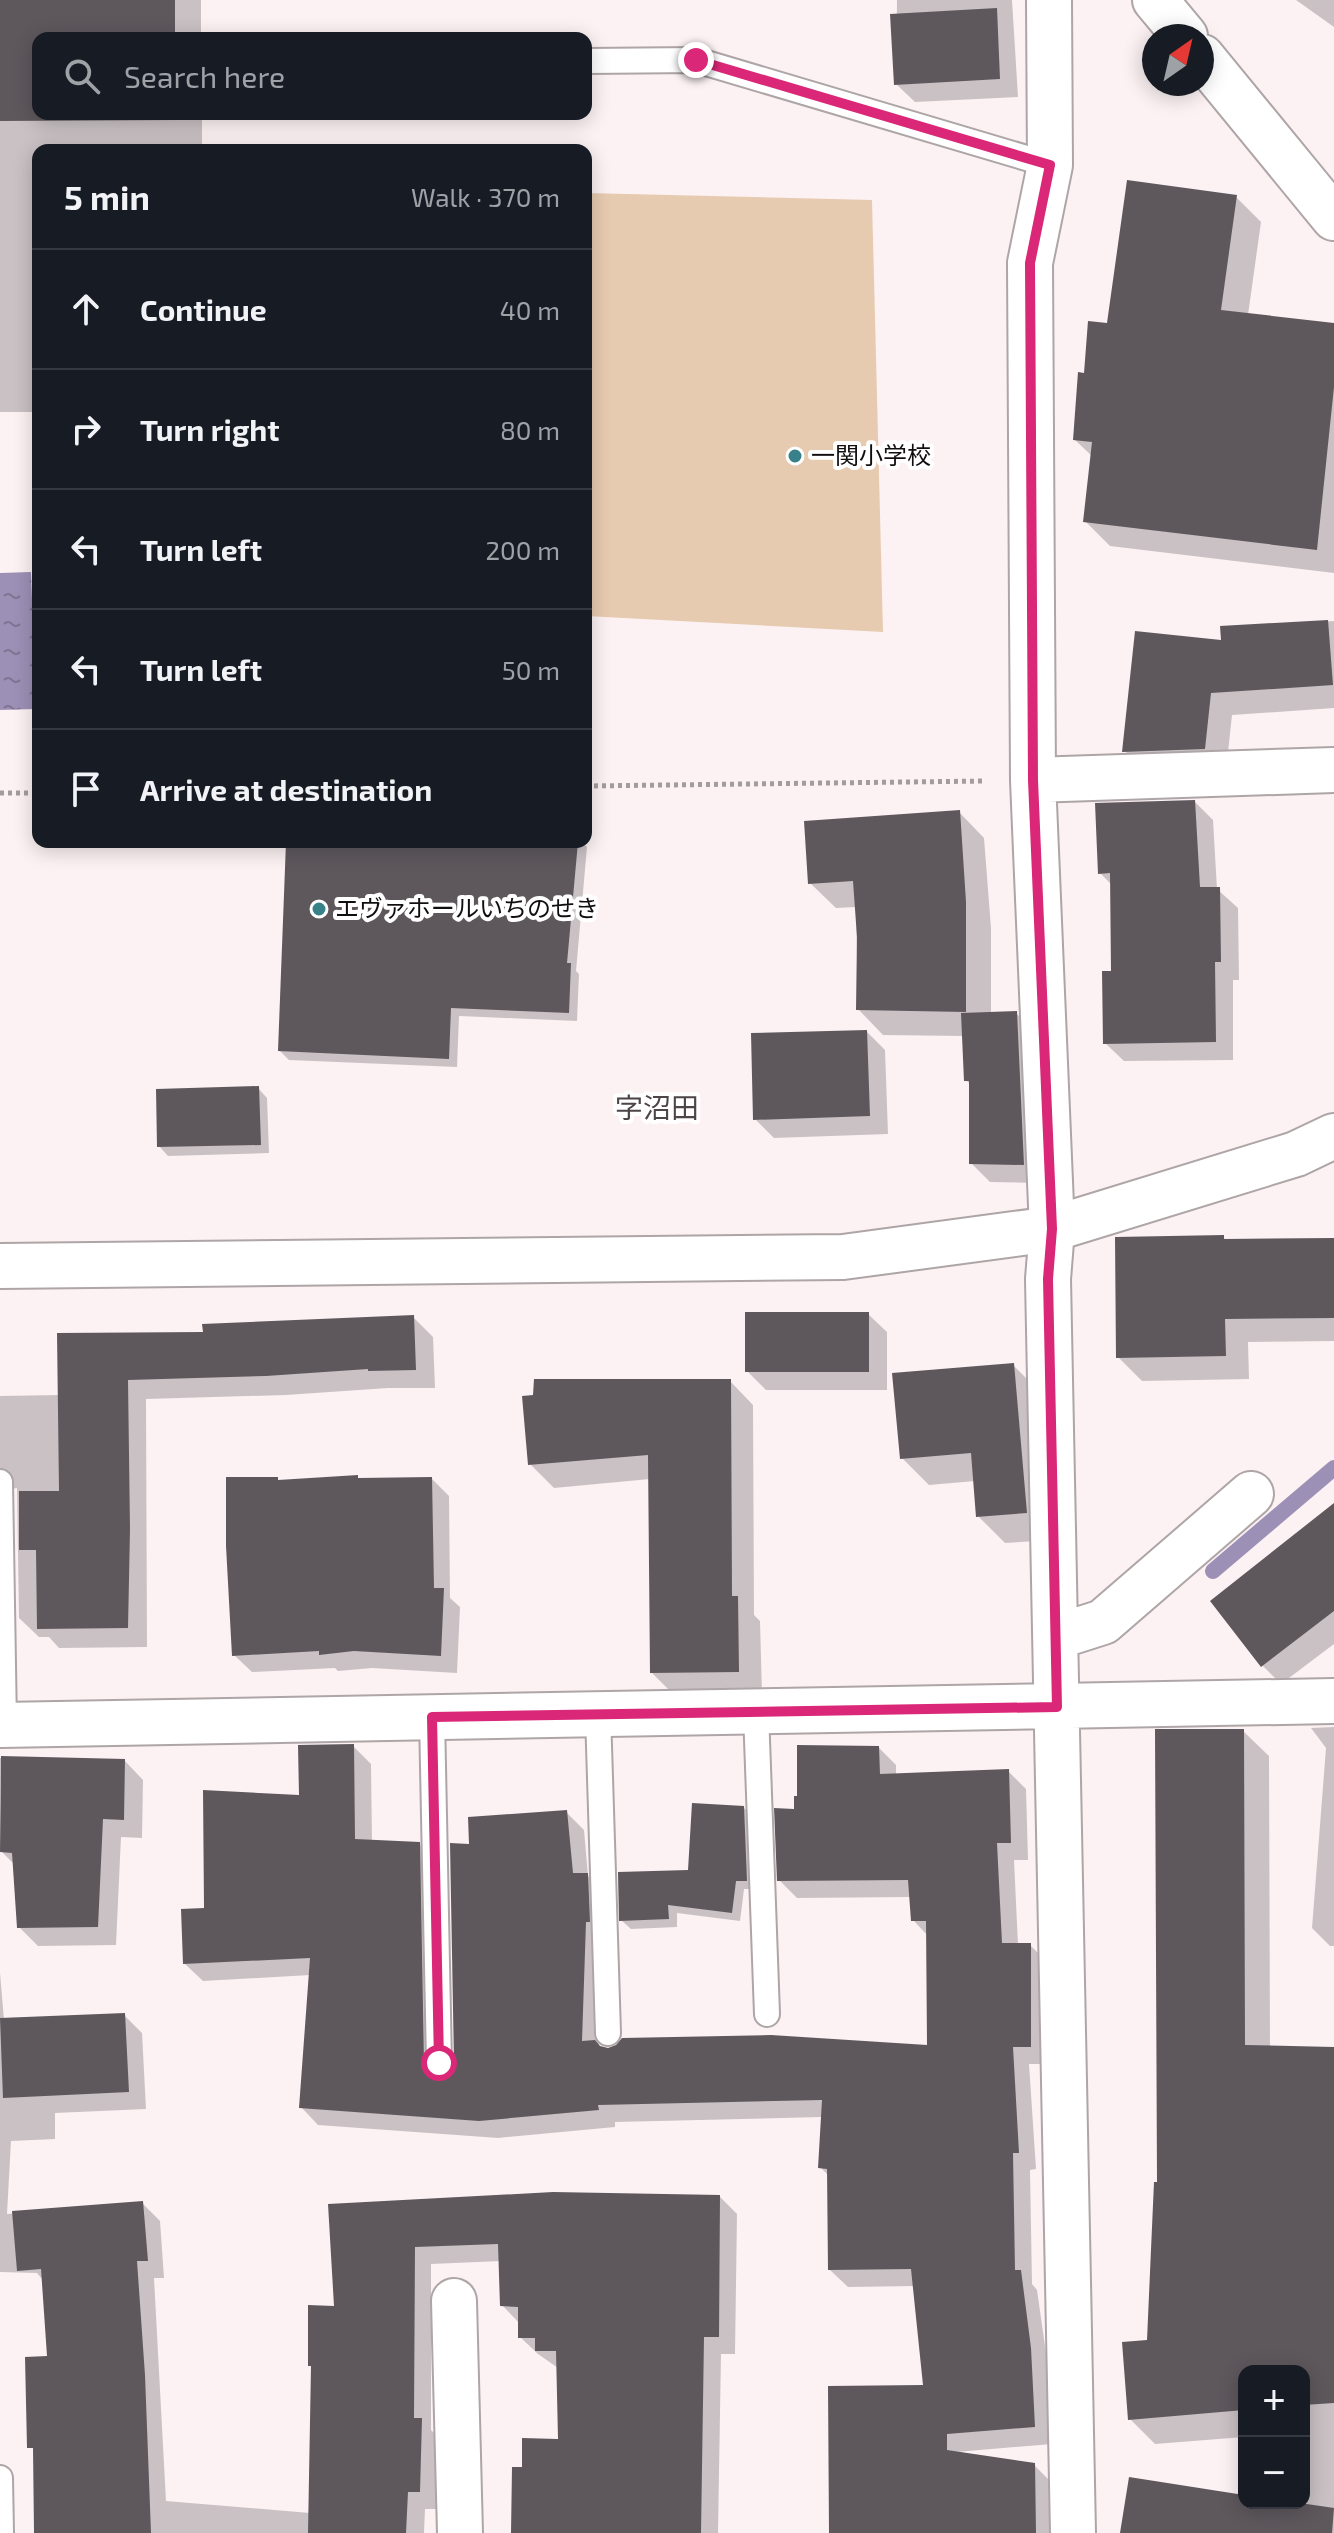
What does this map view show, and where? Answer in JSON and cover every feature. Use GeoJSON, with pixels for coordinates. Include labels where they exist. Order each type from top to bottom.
{"type":"FeatureCollection","features":[{"type":"Feature","properties":{"kind":"street"},"geometry":{"type":"LineString","coordinates":[[1049,0],[1050,165],[1030,263],[1033,780],[1052,1229],[1048,1279],[1073,2533]]}},
{"type":"Feature","properties":{"kind":"street"},"geometry":{"type":"LineString","coordinates":[[1155,0],[1175,24]]}},
{"type":"Feature","properties":{"kind":"street"},"geometry":{"type":"LineString","coordinates":[[1214,72],[1334,218]]}},
{"type":"Feature","properties":{"kind":"street"},"geometry":{"type":"LineString","coordinates":[[1033,780],[1334,770]]}},
{"type":"Feature","properties":{"kind":"street"},"geometry":{"type":"LineString","coordinates":[[0,1266],[843,1257],[1052,1229],[1296,1154],[1334,1136]]}},
{"type":"Feature","properties":{"kind":"street"},"geometry":{"type":"LineString","coordinates":[[1056,1637],[1103,1622],[1251,1494]]}},
{"type":"Feature","properties":{"kind":"street"},"geometry":{"type":"LineString","coordinates":[[2,1725],[1334,1701]]}},
{"type":"Feature","properties":{"kind":"street"},"geometry":{"type":"LineString","coordinates":[[454,2301],[460,2533]]}},
{"type":"Feature","properties":{"kind":"lane"},"geometry":{"type":"LineString","coordinates":[[592,61],[696,60],[1050,165]]}},
{"type":"Feature","properties":{"kind":"lane"},"geometry":{"type":"LineString","coordinates":[[0,1482],[2,1725]]}},
{"type":"Feature","properties":{"kind":"lane"},"geometry":{"type":"LineString","coordinates":[[756,1712],[767,2014]]}},
{"type":"Feature","properties":{"kind":"lane"},"geometry":{"type":"LineString","coordinates":[[598,1714],[608,2033]]}},
{"type":"Feature","properties":{"kind":"lane"},"geometry":{"type":"LineString","coordinates":[[432,1717],[439,2063]]}},
{"type":"Feature","properties":{"kind":"lane"},"geometry":{"type":"LineString","coordinates":[[0,2478],[1,2533]]}},
{"type":"Feature","properties":{"kind":"path"},"geometry":{"type":"LineString","coordinates":[[592,786],[1033,780]]}},
{"type":"Feature","properties":{"kind":"path"},"geometry":{"type":"LineString","coordinates":[[0,793],[32,793]]}},
{"type":"Feature","properties":{"kind":"shaded area"},"geometry":{"type":"Polygon","coordinates":[[[592,193],[872,200],[883,632],[592,616],[592,193]]]}},
{"type":"Feature","properties":{"kind":"water"},"geometry":{"type":"Polygon","coordinates":[[[31,572],[32,709],[0,710],[0,573],[31,572]]]}},
{"type":"Feature","properties":{"kind":"building"},"geometry":{"type":"Polygon","coordinates":[[[0,0],[175,0],[175,32],[32,32],[32,120],[176,120],[0,121],[0,0]]]}},
{"type":"Feature","properties":{"kind":"building"},"geometry":{"type":"Polygon","coordinates":[[[997,8],[1000,79],[894,85],[890,14],[997,8]]]}},
{"type":"Feature","properties":{"kind":"building"},"geometry":{"type":"Polygon","coordinates":[[[1127,180],[1237,195],[1221,310],[1334,323],[1334,387],[1317,550],[1083,522],[1092,442],[1073,440],[1078,372],[1084,373],[1088,321],[1107,323],[1127,180]]]}},
{"type":"Feature","properties":{"kind":"building"},"geometry":{"type":"Polygon","coordinates":[[[1328,620],[1333,685],[1211,693],[1205,749],[1122,752],[1135,631],[1221,640],[1220,626],[1328,620]]]}},
{"type":"Feature","properties":{"kind":"building"},"geometry":{"type":"Polygon","coordinates":[[[1195,800],[1200,887],[1220,887],[1221,962],[1215,962],[1216,1042],[1103,1044],[1102,971],[1111,971],[1110,873],[1098,874],[1095,803],[1195,800]]]}},
{"type":"Feature","properties":{"kind":"building"},"geometry":{"type":"Polygon","coordinates":[[[960,810],[966,902],[966,1012],[856,1010],[857,937],[853,881],[808,884],[804,821],[960,810]]]}},
{"type":"Feature","properties":{"kind":"building"},"geometry":{"type":"Polygon","coordinates":[[[286,848],[577,848],[567,963],[571,963],[569,1013],[451,1008],[449,1059],[278,1051],[286,848]]]}},
{"type":"Feature","properties":{"kind":"building"},"geometry":{"type":"Polygon","coordinates":[[[1017,1011],[1024,1165],[969,1164],[969,1081],[964,1081],[961,1013],[1017,1011]]]}},
{"type":"Feature","properties":{"kind":"building"},"geometry":{"type":"Polygon","coordinates":[[[867,1030],[870,1116],[753,1120],[751,1033],[867,1030]]]}},
{"type":"Feature","properties":{"kind":"building"},"geometry":{"type":"Polygon","coordinates":[[[259,1086],[261,1145],[157,1147],[156,1089],[259,1086]]]}},
{"type":"Feature","properties":{"kind":"building"},"geometry":{"type":"Polygon","coordinates":[[[1224,1235],[1224,1239],[1334,1238],[1334,1318],[1225,1319],[1226,1356],[1116,1358],[1115,1237],[1224,1235]]]}},
{"type":"Feature","properties":{"kind":"building"},"geometry":{"type":"Polygon","coordinates":[[[745,1312],[869,1312],[869,1372],[745,1372],[745,1312]]]}},
{"type":"Feature","properties":{"kind":"building"},"geometry":{"type":"Polygon","coordinates":[[[414,1315],[416,1370],[368,1369],[128,1380],[128,1628],[37,1629],[36,1550],[19,1550],[19,1491],[59,1491],[57,1333],[203,1332],[202,1324],[414,1315]]]}},
{"type":"Feature","properties":{"kind":"building"},"geometry":{"type":"Polygon","coordinates":[[[1014,1363],[1027,1513],[976,1517],[971,1453],[900,1459],[892,1373],[1014,1363]]]}},
{"type":"Feature","properties":{"kind":"building"},"geometry":{"type":"Polygon","coordinates":[[[534,1379],[731,1379],[732,1596],[738,1596],[739,1672],[650,1673],[648,1455],[528,1465],[522,1396],[533,1395],[534,1379]]]}},
{"type":"Feature","properties":{"kind":"building"},"geometry":{"type":"Polygon","coordinates":[[[358,1475],[358,1478],[432,1477],[434,1588],[444,1588],[441,1656],[354,1651],[319,1655],[319,1651],[232,1656],[226,1477],[278,1477],[278,1480],[358,1475]]]}},
{"type":"Feature","properties":{"kind":"building"},"geometry":{"type":"Polygon","coordinates":[[[1334,1503],[1334,1611],[1261,1667],[1210,1601],[1334,1503]]]}},
{"type":"Feature","properties":{"kind":"building"},"geometry":{"type":"Polygon","coordinates":[[[1155,1729],[1244,1729],[1245,2045],[1334,2047],[1334,2403],[1310,2405],[1310,2365],[1238,2365],[1238,2411],[1128,2420],[1122,2342],[1147,2340],[1154,2182],[1157,2182],[1155,1729]]]}},
{"type":"Feature","properties":{"kind":"building"},"geometry":{"type":"Polygon","coordinates":[[[354,1744],[355,1839],[420,1842],[424,2063],[427,2071],[439,2078],[447,2075],[454,2063],[450,1843],[469,1844],[468,1817],[567,1810],[573,1873],[588,1873],[590,1922],[586,1922],[582,2041],[595,2040],[600,2046],[608,2048],[622,2038],[771,2035],[927,2045],[926,1921],[911,1921],[908,1880],[777,1881],[774,1808],[794,1809],[797,1745],[879,1746],[880,1774],[1009,1769],[1011,1843],[997,1843],[1002,1943],[1031,1943],[1031,2047],[1013,2047],[1019,2153],[1013,2153],[1015,2270],[1021,2270],[1031,2348],[1035,2427],[947,2434],[947,2450],[1035,2463],[1036,2533],[829,2533],[828,2386],[923,2385],[911,2269],[828,2270],[827,2169],[818,2168],[822,2100],[598,2105],[599,2110],[479,2121],[299,2108],[310,1958],[183,1964],[181,1909],[204,1908],[203,1790],[299,1795],[298,1745],[354,1744]]]}},
{"type":"Feature","properties":{"kind":"building"},"geometry":{"type":"Polygon","coordinates":[[[1,1756],[125,1759],[124,1820],[103,1819],[98,1927],[17,1928],[12,1853],[0,1852],[1,1756]]]}},
{"type":"Feature","properties":{"kind":"building"},"geometry":{"type":"Polygon","coordinates":[[[692,1803],[744,1806],[747,1881],[736,1881],[732,1913],[668,1905],[669,1919],[619,1921],[618,1872],[688,1870],[692,1803]]]}},
{"type":"Feature","properties":{"kind":"building"},"geometry":{"type":"Polygon","coordinates":[[[125,2013],[129,2092],[3,2098],[0,2018],[125,2013]]]}},
{"type":"Feature","properties":{"kind":"building"},"geometry":{"type":"Polygon","coordinates":[[[553,2192],[720,2195],[719,2337],[704,2337],[701,2533],[511,2533],[512,2467],[522,2467],[522,2438],[558,2439],[556,2351],[535,2351],[535,2338],[518,2338],[518,2307],[500,2306],[498,2244],[415,2247],[414,2418],[422,2418],[420,2492],[408,2492],[406,2533],[308,2533],[311,2366],[308,2366],[308,2305],[334,2306],[328,2204],[553,2192]]]}},
{"type":"Feature","properties":{"kind":"building"},"geometry":{"type":"Polygon","coordinates":[[[143,2201],[148,2261],[137,2261],[151,2533],[34,2533],[33,2448],[27,2448],[25,2357],[47,2356],[41,2269],[17,2271],[12,2211],[143,2201]]]}},
{"type":"Feature","properties":{"kind":"building"},"geometry":{"type":"Polygon","coordinates":[[[1129,2477],[1238,2494],[1238,2509],[1310,2509],[1310,2504],[1334,2508],[1332,2533],[1120,2533],[1129,2477]]]}},
{"type":"Feature","properties":{"kind":"waterway"},"geometry":{"type":"LineString","coordinates":[[1213,1571],[1334,1468]]}},
{"type":"Feature","properties":{"kind":"place","name":"一関小学校"},"geometry":{"type":"Point","coordinates":[795,456]}},
{"type":"Feature","properties":{"kind":"place","name":"エヴァホールいちのせき"},"geometry":{"type":"Point","coordinates":[319,909]}},
{"type":"Feature","properties":{"kind":"district","name":"字沼田"},"geometry":{"type":"Point","coordinates":[657,1108]}},
{"type":"Feature","properties":{"kind":"route"},"geometry":{"type":"LineString","coordinates":[[439,2063],[432,1717],[1057,1707],[1048,1279],[1052,1229],[1033,780],[1030,263],[1050,165],[696,60]]}}]}
